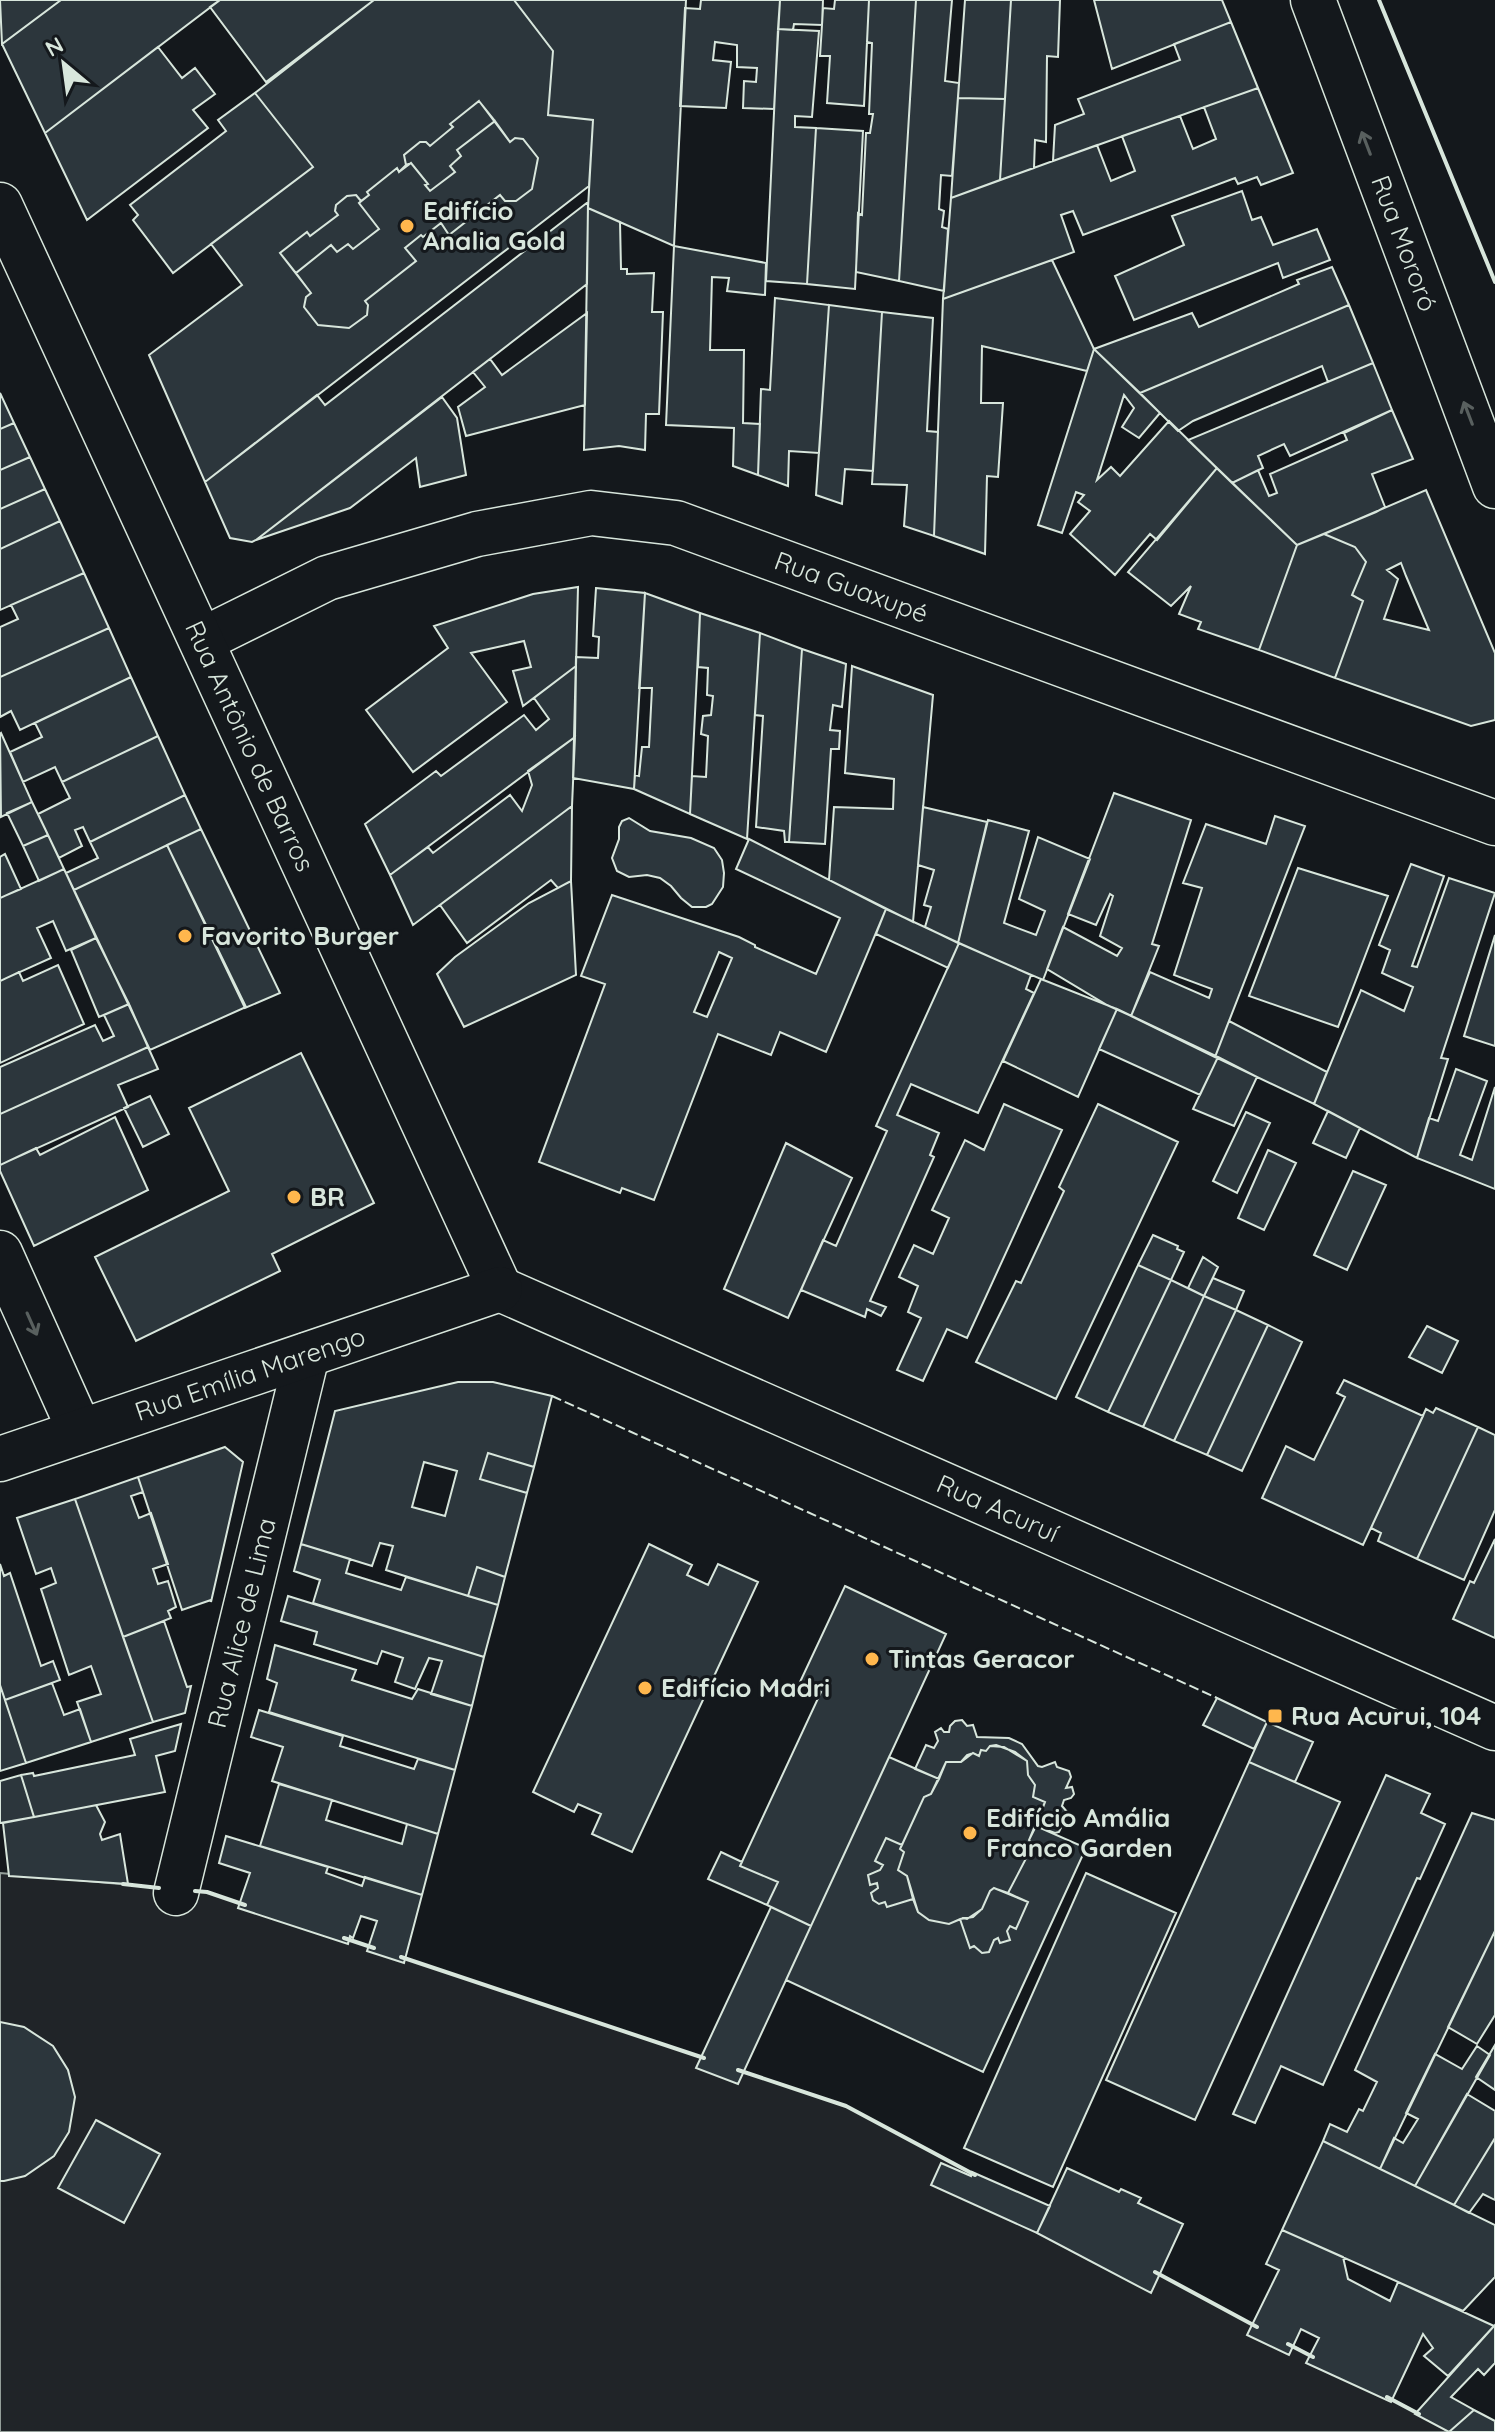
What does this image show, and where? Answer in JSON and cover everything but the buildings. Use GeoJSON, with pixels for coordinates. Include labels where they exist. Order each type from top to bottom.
{"type":"FeatureCollection","features":[{"type":"Feature","properties":{"kind":"main road","name":"Rua Mororó"},"geometry":{"type":"LineString","coordinates":[[1313,0],[1495,486]]}},
{"type":"Feature","properties":{"kind":"main road","name":"Rua Antônio de Barros"},"geometry":{"type":"LineString","coordinates":[[0,205],[500,1289]]}},
{"type":"Feature","properties":{"kind":"main road","name":"Rua Guaxupé"},"geometry":{"type":"LineString","coordinates":[[202,640],[327,578],[477,534],[591,513],[676,523],[1495,823]]}},
{"type":"Feature","properties":{"kind":"main road"},"geometry":{"type":"LineString","coordinates":[[0,1253],[80,1431]]}},
{"type":"Feature","properties":{"kind":"main road","name":"Rua Emília Marengo"},"geometry":{"type":"LineString","coordinates":[[0,1459],[500,1289]]}},
{"type":"Feature","properties":{"kind":"main road","name":"Rua Acuruí"},"geometry":{"type":"LineString","coordinates":[[500,1289],[1495,1728]]}},
{"type":"Feature","properties":{"kind":"main road","name":"Rua Alice de Lima"},"geometry":{"type":"LineString","coordinates":[[176,1893],[307,1355]]}},
{"type":"Feature","properties":{"kind":"shaded area"},"geometry":{"type":"Polygon","coordinates":[[[0,1873],[207,1892],[846,2106],[1453,2432],[0,2432],[0,1873]]]}},
{"type":"Feature","properties":{"kind":"fence"},"geometry":{"type":"LineString","coordinates":[[552,1396],[1217,1698]]}},
{"type":"Feature","properties":{"kind":"wall"},"geometry":{"type":"LineString","coordinates":[[1379,0],[1495,282]]}},
{"type":"Feature","properties":{"kind":"wall"},"geometry":{"type":"LineString","coordinates":[[123,1884],[159,1888]]}},
{"type":"Feature","properties":{"kind":"wall"},"geometry":{"type":"LineString","coordinates":[[195,1891],[245,1905]]}},
{"type":"Feature","properties":{"kind":"wall"},"geometry":{"type":"LineString","coordinates":[[344,1938],[374,1948]]}},
{"type":"Feature","properties":{"kind":"wall"},"geometry":{"type":"LineString","coordinates":[[401,1957],[704,2058]]}},
{"type":"Feature","properties":{"kind":"wall"},"geometry":{"type":"LineString","coordinates":[[738,2070],[846,2106],[975,2175]]}},
{"type":"Feature","properties":{"kind":"wall"},"geometry":{"type":"LineString","coordinates":[[1155,2272],[1257,2327]]}},
{"type":"Feature","properties":{"kind":"wall"},"geometry":{"type":"LineString","coordinates":[[1288,2344],[1313,2357]]}},
{"type":"Feature","properties":{"kind":"wall"},"geometry":{"type":"LineString","coordinates":[[1387,2397],[1419,2414]]}},
{"type":"Feature","properties":{"kind":"place","name":"Edifício Analia Gold"},"geometry":{"type":"Point","coordinates":[407,226]}},
{"type":"Feature","properties":{"kind":"place","name":"Favorito Burger"},"geometry":{"type":"Point","coordinates":[185,936]}},
{"type":"Feature","properties":{"kind":"place","name":"BR"},"geometry":{"type":"Point","coordinates":[294,1197]}},
{"type":"Feature","properties":{"kind":"place","name":"Tintas Geracor"},"geometry":{"type":"Point","coordinates":[872,1659]}},
{"type":"Feature","properties":{"kind":"place","name":"Edifício Madri"},"geometry":{"type":"Point","coordinates":[645,1688]}},
{"type":"Feature","properties":{"kind":"place","name":"Rua Acurui, 104"},"geometry":{"type":"Point","coordinates":[1275,1716]}},
{"type":"Feature","properties":{"kind":"place","name":"Edifício Amália Franco Garden"},"geometry":{"type":"Point","coordinates":[970,1833]}}]}
